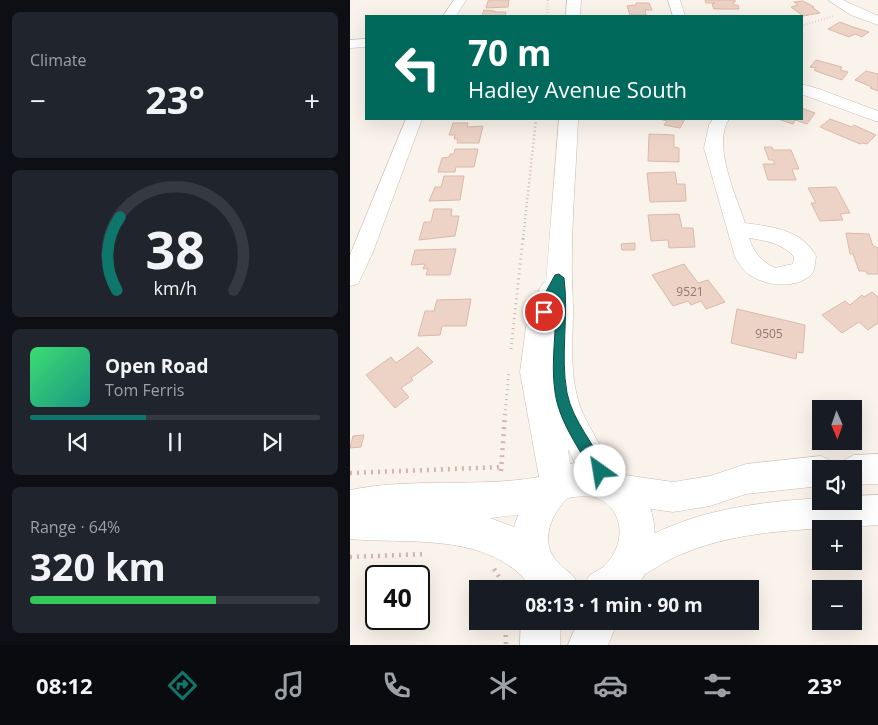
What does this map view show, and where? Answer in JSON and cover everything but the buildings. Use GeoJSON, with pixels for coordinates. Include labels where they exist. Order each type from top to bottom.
{"type":"FeatureCollection","features":[{"type":"Feature","properties":{"kind":"street"},"geometry":{"type":"LineString","coordinates":[[450,15],[454,12],[460,0]]}},
{"type":"Feature","properties":{"kind":"street"},"geometry":{"type":"LineString","coordinates":[[573,15],[574,0]]}},
{"type":"Feature","properties":{"kind":"street"},"geometry":{"type":"LineString","coordinates":[[674,0],[680,15]]}},
{"type":"Feature","properties":{"kind":"street"},"geometry":{"type":"LineString","coordinates":[[834,0],[878,21]]}},
{"type":"Feature","properties":{"kind":"street"},"geometry":{"type":"LineString","coordinates":[[350,44],[365,43]]}},
{"type":"Feature","properties":{"kind":"street"},"geometry":{"type":"LineString","coordinates":[[803,89],[878,116]]}},
{"type":"Feature","properties":{"kind":"street"},"geometry":{"type":"LineString","coordinates":[[350,278],[414,120]]}},
{"type":"Feature","properties":{"kind":"street"},"geometry":{"type":"LineString","coordinates":[[568,120],[559,278],[561,300],[559,350],[561,392],[568,418],[612,486],[627,499],[637,524],[638,539],[634,553],[617,580]]}},
{"type":"Feature","properties":{"kind":"street"},"geometry":{"type":"LineString","coordinates":[[720,120],[717,125],[714,148],[738,229]]}},
{"type":"Feature","properties":{"kind":"street"},"geometry":{"type":"LineString","coordinates":[[545,578],[531,550],[532,525],[536,513],[553,488],[548,430],[535,372],[540,326],[548,297],[559,278]]}},
{"type":"Feature","properties":{"kind":"street"},"geometry":{"type":"LineString","coordinates":[[862,470],[878,469]]}},
{"type":"Feature","properties":{"kind":"street"},"geometry":{"type":"LineString","coordinates":[[350,508],[364,504],[402,501],[500,500],[553,488],[584,478],[612,486],[673,497],[710,491],[746,479],[812,471]]}},
{"type":"Feature","properties":{"kind":"street"},"geometry":{"type":"LineString","coordinates":[[617,580],[677,540],[717,527],[754,519],[878,510]]}},
{"type":"Feature","properties":{"kind":"street"},"geometry":{"type":"LineString","coordinates":[[350,521],[456,528],[494,537],[509,544],[545,578]]}},
{"type":"Feature","properties":{"kind":"street"},"geometry":{"type":"LineString","coordinates":[[540,645],[541,630]]}},
{"type":"Feature","properties":{"kind":"street"},"geometry":{"type":"LineString","coordinates":[[588,645],[594,630]]}},
{"type":"Feature","properties":{"kind":"path"},"geometry":{"type":"LineString","coordinates":[[546,15],[548,0]]}},
{"type":"Feature","properties":{"kind":"path"},"geometry":{"type":"LineString","coordinates":[[510,357],[536,120]]}},
{"type":"Feature","properties":{"kind":"path"},"geometry":{"type":"LineString","coordinates":[[501,474],[509,367]]}},
{"type":"Feature","properties":{"kind":"path"},"geometry":{"type":"LineString","coordinates":[[350,473],[502,467]]}},
{"type":"Feature","properties":{"kind":"path"},"geometry":{"type":"LineString","coordinates":[[350,557],[435,553]]}},
{"type":"Feature","properties":{"kind":"path"},"geometry":{"type":"LineString","coordinates":[[492,567],[501,580]]}},
{"type":"Feature","properties":{"kind":"path"},"geometry":{"type":"LineString","coordinates":[[505,630],[506,645]]}},
{"type":"Feature","properties":{"kind":"route"},"geometry":{"type":"LineString","coordinates":[[544,312],[548,297],[559,278],[561,300],[559,350],[561,392],[568,418],[600,471]]}}]}
